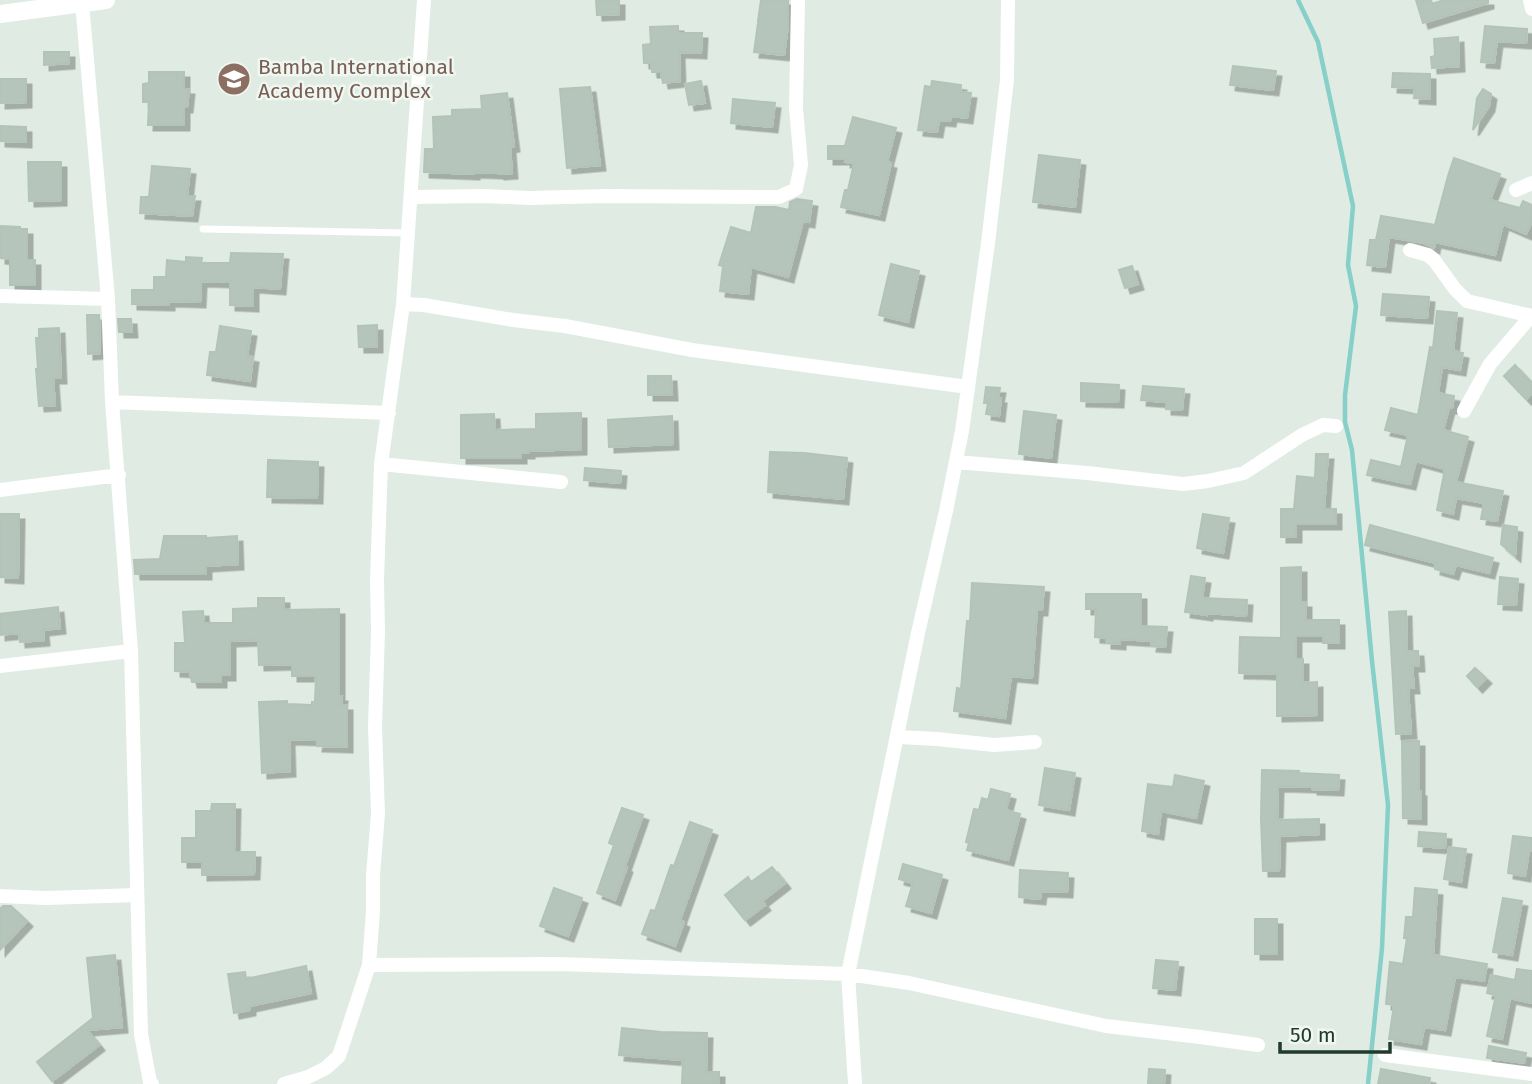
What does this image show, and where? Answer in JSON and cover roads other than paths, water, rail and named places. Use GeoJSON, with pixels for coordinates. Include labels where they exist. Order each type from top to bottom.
{"type":"FeatureCollection","features":[{"type":"Feature","properties":{"kind":"street"},"geometry":{"type":"LineString","coordinates":[[0,14],[106,0]]}},
{"type":"Feature","properties":{"kind":"street"},"geometry":{"type":"LineString","coordinates":[[284,1084],[326,1068],[339,1056],[369,965],[378,814],[375,727],[381,464],[403,304],[424,0]]}},
{"type":"Feature","properties":{"kind":"street"},"geometry":{"type":"LineString","coordinates":[[411,197],[779,197],[796,189],[801,164],[796,108],[798,0]]}},
{"type":"Feature","properties":{"kind":"street"},"geometry":{"type":"LineString","coordinates":[[855,1084],[848,974],[912,659],[956,462],[988,243],[1007,80],[1008,0]]}},
{"type":"Feature","properties":{"kind":"street"},"geometry":{"type":"LineString","coordinates":[[1530,0],[1532,9]]}},
{"type":"Feature","properties":{"kind":"street"},"geometry":{"type":"LineString","coordinates":[[82,3],[108,299],[112,402],[131,652],[141,1034],[152,1084]]}},
{"type":"Feature","properties":{"kind":"street"},"geometry":{"type":"LineString","coordinates":[[1516,190],[1532,183]]}},
{"type":"Feature","properties":{"kind":"street"},"geometry":{"type":"LineString","coordinates":[[1410,250],[1428,255],[1434,260],[1455,289],[1467,300],[1532,316],[1490,364],[1464,411]]}},
{"type":"Feature","properties":{"kind":"street"},"geometry":{"type":"LineString","coordinates":[[0,296],[108,299]]}},
{"type":"Feature","properties":{"kind":"street"},"geometry":{"type":"LineString","coordinates":[[403,304],[565,326],[692,350],[968,387]]}},
{"type":"Feature","properties":{"kind":"street"},"geometry":{"type":"LineString","coordinates":[[112,402],[389,413]]}},
{"type":"Feature","properties":{"kind":"street"},"geometry":{"type":"LineString","coordinates":[[956,462],[1183,484],[1244,473],[1302,435],[1323,425],[1336,426]]}},
{"type":"Feature","properties":{"kind":"street"},"geometry":{"type":"LineString","coordinates":[[381,464],[561,482]]}},
{"type":"Feature","properties":{"kind":"street"},"geometry":{"type":"LineString","coordinates":[[0,490],[119,475]]}},
{"type":"Feature","properties":{"kind":"street"},"geometry":{"type":"LineString","coordinates":[[0,666],[131,652]]}},
{"type":"Feature","properties":{"kind":"street"},"geometry":{"type":"LineString","coordinates":[[898,737],[994,745],[1035,742]]}},
{"type":"Feature","properties":{"kind":"street"},"geometry":{"type":"LineString","coordinates":[[0,896],[46,898],[137,895]]}},
{"type":"Feature","properties":{"kind":"street"},"geometry":{"type":"LineString","coordinates":[[369,965],[559,964],[848,974],[909,983],[1106,1026],[1258,1045]]}},
{"type":"Feature","properties":{"kind":"street"},"geometry":{"type":"LineString","coordinates":[[1385,1055],[1532,1074]]}},
{"type":"Feature","properties":{"kind":"lane"},"geometry":{"type":"LineString","coordinates":[[203,229],[408,233]]}},
{"type":"Feature","properties":{"kind":"waterway"},"geometry":{"type":"LineString","coordinates":[[1298,0],[1318,42],[1353,206],[1348,265],[1356,306],[1345,395],[1345,422],[1352,450],[1388,805],[1382,948],[1368,1084]]}},
{"type":"Feature","properties":{"kind":"place","name":"Bamba International Academy Complex"},"geometry":{"type":"Point","coordinates":[234,79]}}]}
